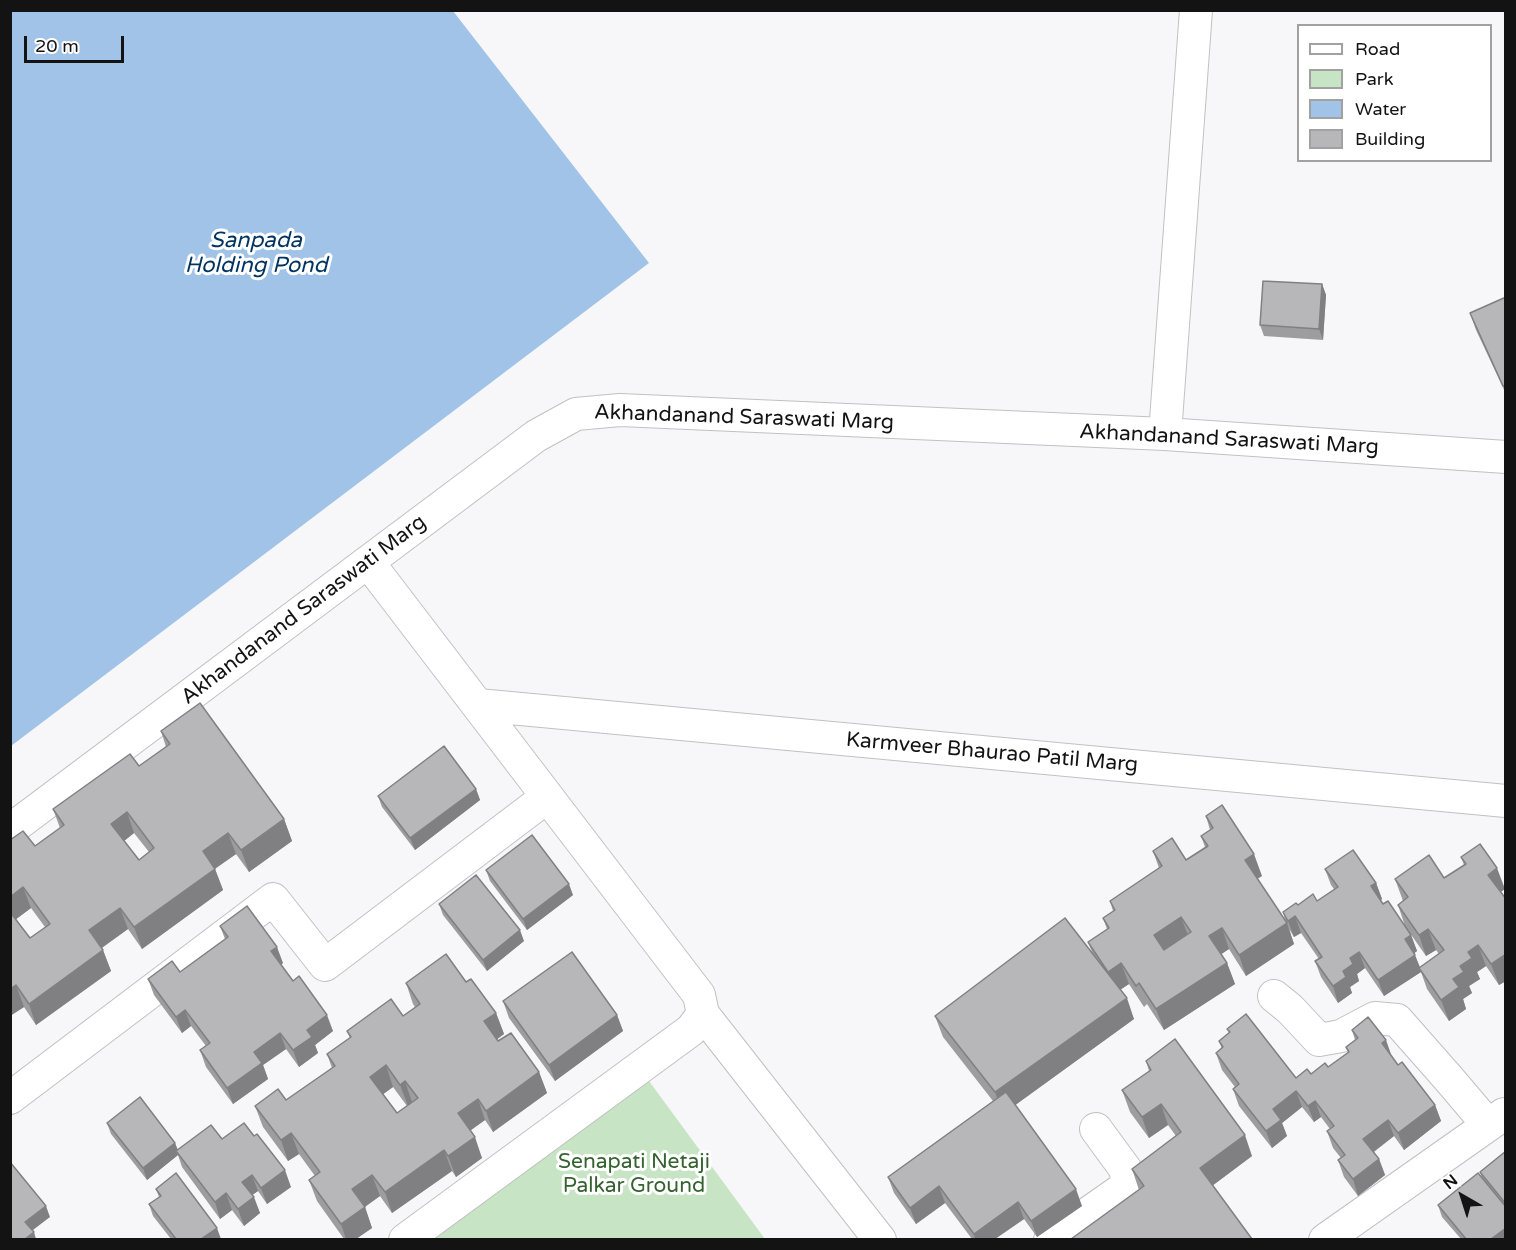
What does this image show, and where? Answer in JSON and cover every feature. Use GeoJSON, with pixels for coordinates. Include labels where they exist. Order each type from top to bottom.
{"type":"FeatureCollection","features":[{"type":"Feature","properties":{"kind":"street"},"geometry":{"type":"LineString","coordinates":[[1165,434],[1196,10]]}},
{"type":"Feature","properties":{"kind":"street","name":"Akhandanand Saraswati Marg"},"geometry":{"type":"LineString","coordinates":[[10,830],[536,436],[576,414],[620,410],[1165,434],[1506,458]]}},
{"type":"Feature","properties":{"kind":"street"},"geometry":{"type":"LineString","coordinates":[[368,562],[699,995],[703,1014],[880,1239]]}},
{"type":"Feature","properties":{"kind":"street","name":"Karmveer Bhaurao Patil Marg"},"geometry":{"type":"LineString","coordinates":[[478,705],[1506,801]]}},
{"type":"Feature","properties":{"kind":"street"},"geometry":{"type":"LineString","coordinates":[[10,1098],[273,899],[324,965],[547,796]]}},
{"type":"Feature","properties":{"kind":"street"},"geometry":{"type":"LineString","coordinates":[[1274,996],[1290,1009],[1319,1040],[1341,1036],[1375,1018],[1397,1020],[1449,1079],[1497,1119],[1325,1239]]}},
{"type":"Feature","properties":{"kind":"street"},"geometry":{"type":"LineString","coordinates":[[405,1239],[691,1029],[703,1014]]}},
{"type":"Feature","properties":{"kind":"street"},"geometry":{"type":"LineString","coordinates":[[1050,1239],[1127,1186],[1126,1170],[1096,1129]]}},
{"type":"Feature","properties":{"kind":"green space","name":"Senapati Netaji Palkar Ground"},"geometry":{"type":"Polygon","coordinates":[[[649,1081],[765,1239],[437,1239],[436,1237],[649,1081]]]}},
{"type":"Feature","properties":{"kind":"water","name":"Sanpada Holding Pond"},"geometry":{"type":"Polygon","coordinates":[[[11,10],[453,11],[649,263],[11,746],[11,10]]]}},
{"type":"Feature","properties":{"kind":"building"},"geometry":{"type":"Polygon","coordinates":[[[1263,281],[1322,284],[1319,329],[1260,325],[1263,281]]]}},
{"type":"Feature","properties":{"kind":"building"},"geometry":{"type":"Polygon","coordinates":[[[1506,297],[1506,385],[1503,386],[1470,313],[1506,297]]]}},
{"type":"Feature","properties":{"kind":"building"},"geometry":{"type":"Polygon","coordinates":[[[200,703],[284,819],[241,850],[228,833],[203,851],[215,869],[134,927],[120,908],[89,930],[103,950],[29,1004],[16,985],[10,989],[10,912],[30,938],[50,924],[23,887],[10,897],[10,840],[23,831],[35,846],[64,825],[53,809],[130,754],[139,766],[170,744],[161,731],[200,703]],[[127,812],[111,824],[139,860],[154,848],[127,812]]]}},
{"type":"Feature","properties":{"kind":"building"},"geometry":{"type":"Polygon","coordinates":[[[444,746],[476,789],[410,838],[378,796],[444,746]]]}},
{"type":"Feature","properties":{"kind":"building"},"geometry":{"type":"Polygon","coordinates":[[[1222,805],[1254,854],[1245,860],[1287,923],[1239,955],[1222,928],[1209,936],[1227,963],[1156,1009],[1139,983],[1136,986],[1121,963],[1108,972],[1088,942],[1109,928],[1103,918],[1115,910],[1110,901],[1162,866],[1153,851],[1172,838],[1186,860],[1208,846],[1201,836],[1213,828],[1206,816],[1222,805]],[[1181,917],[1154,935],[1164,950],[1191,932],[1181,917]]]}},
{"type":"Feature","properties":{"kind":"building"},"geometry":{"type":"Polygon","coordinates":[[[532,835],[569,884],[523,919],[486,870],[532,835]]]}},
{"type":"Feature","properties":{"kind":"building"},"geometry":{"type":"Polygon","coordinates":[[[1480,844],[1497,868],[1488,875],[1506,899],[1506,954],[1491,964],[1478,945],[1468,952],[1472,958],[1460,966],[1464,972],[1453,979],[1459,987],[1441,1000],[1419,968],[1444,950],[1428,929],[1419,935],[1398,905],[1408,897],[1395,879],[1429,855],[1444,878],[1466,864],[1461,857],[1480,844]]]}},
{"type":"Feature","properties":{"kind":"building"},"geometry":{"type":"Polygon","coordinates":[[[1353,850],[1376,883],[1371,886],[1383,904],[1388,901],[1411,935],[1405,939],[1415,955],[1378,980],[1359,952],[1350,958],[1353,964],[1343,971],[1346,977],[1333,986],[1315,961],[1322,957],[1295,916],[1288,921],[1283,912],[1313,894],[1317,901],[1338,887],[1325,869],[1353,850]]]}},
{"type":"Feature","properties":{"kind":"building"},"geometry":{"type":"Polygon","coordinates":[[[476,875],[520,930],[483,960],[439,904],[476,875]]]}},
{"type":"Feature","properties":{"kind":"building"},"geometry":{"type":"Polygon","coordinates":[[[247,906],[277,947],[271,951],[293,981],[299,976],[327,1015],[307,1030],[312,1037],[293,1050],[280,1033],[254,1052],[262,1063],[227,1088],[200,1050],[210,1043],[185,1010],[176,1017],[148,979],[172,961],[180,972],[228,937],[220,926],[247,906]]]}},
{"type":"Feature","properties":{"kind":"building"},"geometry":{"type":"Polygon","coordinates":[[[1065,918],[1127,998],[995,1092],[935,1016],[1065,918]]]}},
{"type":"Feature","properties":{"kind":"building"},"geometry":{"type":"Polygon","coordinates":[[[572,952],[617,1015],[549,1065],[503,1001],[572,952]]]}},
{"type":"Feature","properties":{"kind":"building"},"geometry":{"type":"Polygon","coordinates":[[[446,954],[466,982],[471,979],[496,1013],[484,1021],[498,1041],[511,1033],[539,1072],[486,1111],[478,1099],[458,1113],[475,1137],[448,1156],[444,1150],[385,1192],[372,1175],[352,1189],[365,1207],[341,1224],[309,1180],[320,1172],[291,1133],[281,1140],[255,1106],[278,1089],[286,1100],[335,1066],[327,1054],[351,1037],[347,1031],[391,999],[403,1016],[420,1004],[406,983],[446,954]],[[386,1065],[370,1077],[397,1113],[418,1098],[405,1081],[400,1085],[386,1065]]]}},
{"type":"Feature","properties":{"kind":"building"},"geometry":{"type":"Polygon","coordinates":[[[1246,1014],[1296,1078],[1307,1069],[1311,1074],[1325,1063],[1328,1067],[1349,1052],[1346,1047],[1358,1038],[1352,1030],[1368,1017],[1386,1040],[1382,1043],[1398,1065],[1402,1062],[1435,1105],[1398,1133],[1388,1120],[1363,1139],[1379,1159],[1353,1179],[1338,1160],[1345,1155],[1327,1131],[1334,1126],[1315,1101],[1308,1106],[1296,1091],[1273,1109],[1281,1120],[1266,1131],[1233,1089],[1239,1084],[1216,1053],[1223,1047],[1219,1041],[1230,1032],[1227,1029],[1246,1014]]]}},
{"type":"Feature","properties":{"kind":"building"},"geometry":{"type":"Polygon","coordinates":[[[1175,1039],[1245,1135],[1200,1168],[1252,1239],[1071,1239],[1144,1186],[1132,1169],[1181,1132],[1161,1104],[1142,1117],[1122,1090],[1151,1070],[1146,1061],[1175,1039]]]}},
{"type":"Feature","properties":{"kind":"building"},"geometry":{"type":"Polygon","coordinates":[[[1006,1092],[1076,1189],[1031,1221],[1018,1202],[974,1234],[939,1186],[910,1208],[888,1177],[1006,1092]]]}},
{"type":"Feature","properties":{"kind":"building"},"geometry":{"type":"Polygon","coordinates":[[[140,1097],[175,1143],[143,1168],[107,1123],[140,1097]]]}},
{"type":"Feature","properties":{"kind":"building"},"geometry":{"type":"Polygon","coordinates":[[[244,1123],[254,1136],[257,1134],[285,1170],[261,1188],[252,1175],[242,1182],[254,1197],[238,1209],[226,1193],[215,1202],[176,1151],[211,1125],[222,1139],[244,1123]]]}},
{"type":"Feature","properties":{"kind":"building"},"geometry":{"type":"Polygon","coordinates":[[[1506,1151],[1506,1204],[1480,1172],[1506,1151]]]}},
{"type":"Feature","properties":{"kind":"building"},"geometry":{"type":"Polygon","coordinates":[[[10,1162],[46,1206],[25,1222],[34,1232],[25,1239],[10,1239],[10,1162]]]}},
{"type":"Feature","properties":{"kind":"building"},"geometry":{"type":"Polygon","coordinates":[[[176,1173],[217,1228],[201,1239],[176,1239],[149,1204],[161,1196],[156,1189],[176,1173]]]}},
{"type":"Feature","properties":{"kind":"building"},"geometry":{"type":"Polygon","coordinates":[[[1478,1173],[1506,1207],[1506,1228],[1491,1239],[1466,1239],[1438,1205],[1478,1173]]]}}]}
